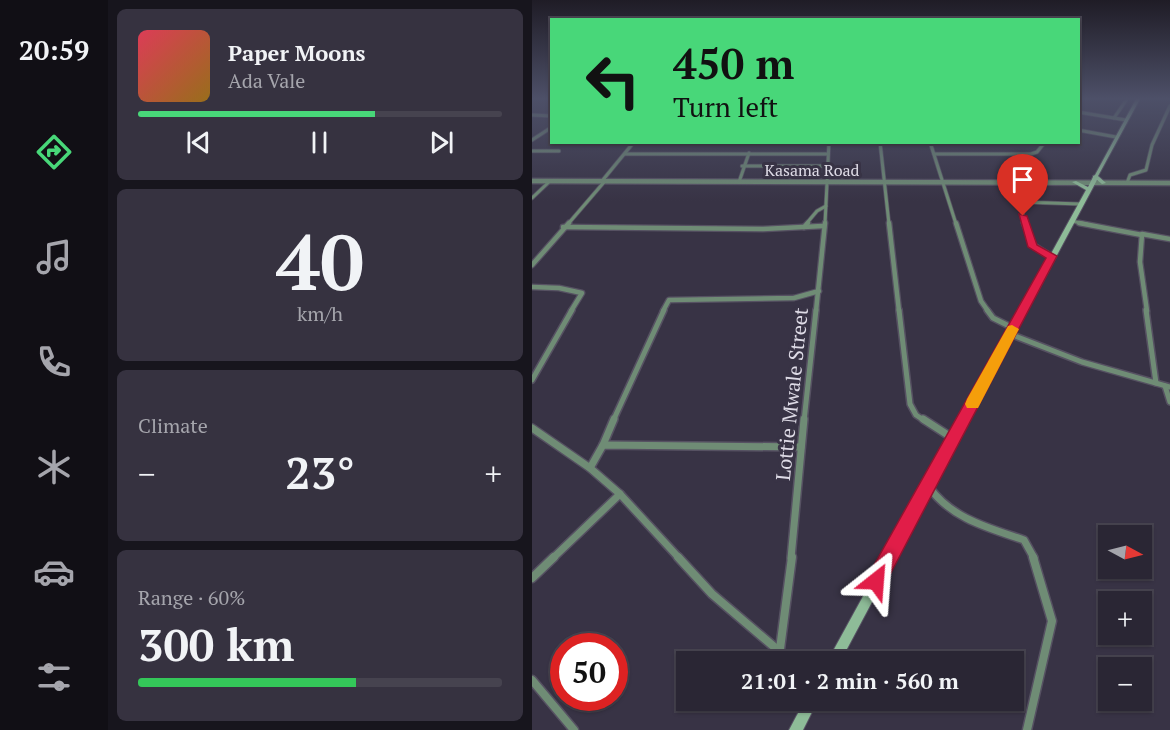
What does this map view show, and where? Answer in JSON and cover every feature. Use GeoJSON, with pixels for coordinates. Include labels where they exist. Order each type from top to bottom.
{"type":"FeatureCollection","features":[{"type":"Feature","properties":{"kind":"main road"},"geometry":{"type":"LineString","coordinates":[[838,651],[1119,133]]}},
{"type":"Feature","properties":{"kind":"main road"},"geometry":{"type":"LineString","coordinates":[[1095,176],[1104,183]]}},
{"type":"Feature","properties":{"kind":"main road"},"geometry":{"type":"LineString","coordinates":[[1074,182],[1088,189]]}},
{"type":"Feature","properties":{"kind":"main road"},"geometry":{"type":"LineString","coordinates":[[796,730],[806,711]]}},
{"type":"Feature","properties":{"kind":"street"},"geometry":{"type":"LineString","coordinates":[[1095,133],[1117,137]]}},
{"type":"Feature","properties":{"kind":"street"},"geometry":{"type":"LineString","coordinates":[[1127,183],[1130,175],[1143,173],[1146,170],[1154,136],[1158,133]]}},
{"type":"Feature","properties":{"kind":"street"},"geometry":{"type":"LineString","coordinates":[[532,265],[632,144]]}},
{"type":"Feature","properties":{"kind":"street","name":"Lottie Mwale Street"},"geometry":{"type":"LineString","coordinates":[[780,649],[791,571],[801,447],[819,291],[829,144]]}},
{"type":"Feature","properties":{"kind":"street"},"geometry":{"type":"LineString","coordinates":[[880,144],[901,345],[910,404],[916,415],[954,439]]}},
{"type":"Feature","properties":{"kind":"street"},"geometry":{"type":"LineString","coordinates":[[931,144],[981,301],[993,318],[1012,331],[1082,362],[1167,386],[1170,402]]}},
{"type":"Feature","properties":{"kind":"street"},"geometry":{"type":"LineString","coordinates":[[934,154],[1031,154],[1037,152],[1043,144]]}},
{"type":"Feature","properties":{"kind":"street"},"geometry":{"type":"LineString","coordinates":[[532,151],[559,151]]}},
{"type":"Feature","properties":{"kind":"street"},"geometry":{"type":"LineString","coordinates":[[739,182],[742,166],[749,153]]}},
{"type":"Feature","properties":{"kind":"street"},"geometry":{"type":"LineString","coordinates":[[625,154],[828,154]]}},
{"type":"Feature","properties":{"kind":"street"},"geometry":{"type":"LineString","coordinates":[[742,166],[827,166]]}},
{"type":"Feature","properties":{"kind":"street","name":"Kasama Road"},"geometry":{"type":"LineString","coordinates":[[532,181],[1170,183]]}},
{"type":"Feature","properties":{"kind":"street"},"geometry":{"type":"LineString","coordinates":[[532,198],[550,181]]}},
{"type":"Feature","properties":{"kind":"street"},"geometry":{"type":"LineString","coordinates":[[1018,182],[1029,241],[1038,251],[1051,256]]}},
{"type":"Feature","properties":{"kind":"street"},"geometry":{"type":"LineString","coordinates":[[1021,202],[1080,204]]}},
{"type":"Feature","properties":{"kind":"street"},"geometry":{"type":"LineString","coordinates":[[804,227],[817,211],[826,206]]}},
{"type":"Feature","properties":{"kind":"street"},"geometry":{"type":"LineString","coordinates":[[1071,221],[1142,235],[1148,233],[1170,239]]}},
{"type":"Feature","properties":{"kind":"street"},"geometry":{"type":"LineString","coordinates":[[563,227],[823,226]]}},
{"type":"Feature","properties":{"kind":"street"},"geometry":{"type":"LineString","coordinates":[[1142,235],[1140,262],[1156,383]]}},
{"type":"Feature","properties":{"kind":"street"},"geometry":{"type":"LineString","coordinates":[[532,287],[559,288],[582,293],[532,380]]}},
{"type":"Feature","properties":{"kind":"street"},"geometry":{"type":"LineString","coordinates":[[590,468],[603,445],[650,336],[669,300],[794,298],[819,291]]}},
{"type":"Feature","properties":{"kind":"street"},"geometry":{"type":"LineString","coordinates":[[532,428],[590,468],[620,494],[712,594],[780,649]]}},
{"type":"Feature","properties":{"kind":"street"},"geometry":{"type":"LineString","coordinates":[[603,445],[801,447]]}},
{"type":"Feature","properties":{"kind":"street"},"geometry":{"type":"LineString","coordinates":[[928,486],[934,497],[951,510],[1024,540],[1032,550],[1052,621],[1027,730]]}},
{"type":"Feature","properties":{"kind":"street"},"geometry":{"type":"LineString","coordinates":[[532,578],[620,494]]}},
{"type":"Feature","properties":{"kind":"street"},"geometry":{"type":"LineString","coordinates":[[532,680],[574,730]]}},
{"type":"Feature","properties":{"kind":"slow traffic"},"geometry":{"type":"LineString","coordinates":[[973,404],[1012,329]]}},
{"type":"Feature","properties":{"kind":"route"},"geometry":{"type":"LineString","coordinates":[[876,581],[1051,256],[1033,247],[1029,241],[1023,216]]}}]}
